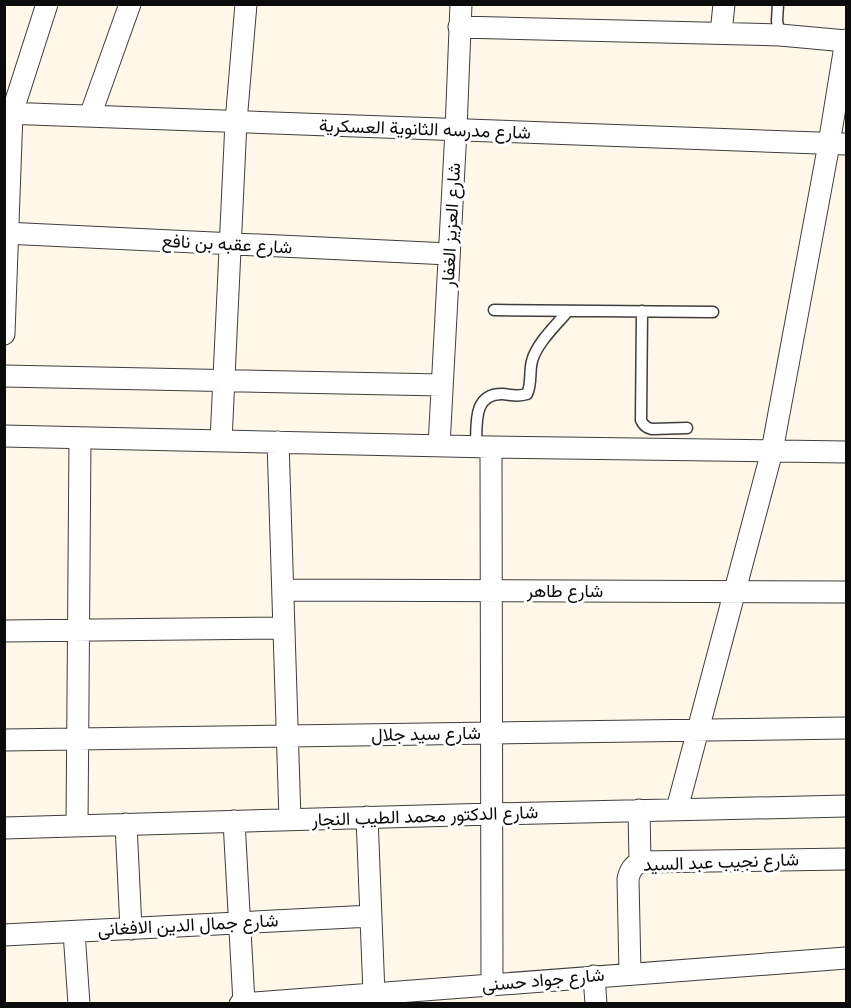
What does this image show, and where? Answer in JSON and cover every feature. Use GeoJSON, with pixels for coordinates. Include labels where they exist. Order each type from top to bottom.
{"type":"FeatureCollection","features":[{"type":"Feature","properties":{"kind":"street"},"geometry":{"type":"LineString","coordinates":[[4,334],[8,113],[47,4]]}},
{"type":"Feature","properties":{"kind":"street"},"geometry":{"type":"LineString","coordinates":[[90,116],[130,4]]}},
{"type":"Feature","properties":{"kind":"street"},"geometry":{"type":"LineString","coordinates":[[221,441],[236,122],[246,4]]}},
{"type":"Feature","properties":{"kind":"street","name":"شارع العزيز الغفار"},"geometry":{"type":"LineString","coordinates":[[439,446],[461,4]]}},
{"type":"Feature","properties":{"kind":"street"},"geometry":{"type":"LineString","coordinates":[[721,33],[724,4]]}},
{"type":"Feature","properties":{"kind":"street"},"geometry":{"type":"LineString","coordinates":[[459,27],[780,35],[846,41],[838,144],[772,451],[677,809]]}},
{"type":"Feature","properties":{"kind":"street","name":"شارع مدرسه الثانوية العسكرية"},"geometry":{"type":"LineString","coordinates":[[8,113],[838,144]]}},
{"type":"Feature","properties":{"kind":"street","name":"شارع عقبه بن نافع"},"geometry":{"type":"LineString","coordinates":[[6,234],[450,254]]}},
{"type":"Feature","properties":{"kind":"street"},"geometry":{"type":"LineString","coordinates":[[4,376],[442,385]]}},
{"type":"Feature","properties":{"kind":"street"},"geometry":{"type":"LineString","coordinates":[[4,436],[846,453]]}},
{"type":"Feature","properties":{"kind":"street"},"geometry":{"type":"LineString","coordinates":[[78,826],[80,438]]}},
{"type":"Feature","properties":{"kind":"street"},"geometry":{"type":"LineString","coordinates":[[278,442],[290,819]]}},
{"type":"Feature","properties":{"kind":"street"},"geometry":{"type":"LineString","coordinates":[[484,447],[492,591],[492,984]]}},
{"type":"Feature","properties":{"kind":"street","name":"شارع طاهر"},"geometry":{"type":"LineString","coordinates":[[282,590],[846,592]]}},
{"type":"Feature","properties":{"kind":"street"},"geometry":{"type":"LineString","coordinates":[[4,631],[284,628]]}},
{"type":"Feature","properties":{"kind":"street","name":"شارع سيد جلال"},"geometry":{"type":"LineString","coordinates":[[4,740],[846,728]]}},
{"type":"Feature","properties":{"kind":"street","name":"شارع الدكتور محمد الطيب النجار"},"geometry":{"type":"LineString","coordinates":[[4,828],[846,806]]}},
{"type":"Feature","properties":{"kind":"street"},"geometry":{"type":"LineString","coordinates":[[639,810],[640,862]]}},
{"type":"Feature","properties":{"kind":"street"},"geometry":{"type":"LineString","coordinates":[[368,817],[371,916],[382,997]]}},
{"type":"Feature","properties":{"kind":"street"},"geometry":{"type":"LineString","coordinates":[[234,821],[247,1003]]}},
{"type":"Feature","properties":{"kind":"street"},"geometry":{"type":"LineString","coordinates":[[126,824],[131,929]]}},
{"type":"Feature","properties":{"kind":"street","name":"شارع نجيب عبد السيد"},"geometry":{"type":"LineString","coordinates":[[630,974],[628,879],[634,865],[640,862],[846,859]]}},
{"type":"Feature","properties":{"kind":"street","name":"شارع جمال الدين الافغانى"},"geometry":{"type":"LineString","coordinates":[[4,935],[371,916]]}},
{"type":"Feature","properties":{"kind":"street"},"geometry":{"type":"LineString","coordinates":[[74,932],[80,1004]]}},
{"type":"Feature","properties":{"kind":"street","name":"شارع جواد حسنى"},"geometry":{"type":"LineString","coordinates":[[247,1003],[382,997],[492,984],[846,958]]}},
{"type":"Feature","properties":{"kind":"street"},"geometry":{"type":"LineString","coordinates":[[594,976],[596,1004]]}},
{"type":"Feature","properties":{"kind":"lane"},"geometry":{"type":"LineString","coordinates":[[778,4],[777,21],[780,35]]}},
{"type":"Feature","properties":{"kind":"lane"},"geometry":{"type":"LineString","coordinates":[[495,310],[713,312]]}},
{"type":"Feature","properties":{"kind":"lane"},"geometry":{"type":"LineString","coordinates":[[484,447],[478,412],[482,403],[495,395],[522,396],[527,394],[532,361],[542,343],[568,311]]}},
{"type":"Feature","properties":{"kind":"lane"},"geometry":{"type":"LineString","coordinates":[[642,311],[640,420],[648,428],[687,428]]}},
{"type":"Feature","properties":{"kind":"lane"},"geometry":{"type":"LineString","coordinates":[[669,428],[670,450]]}}]}
